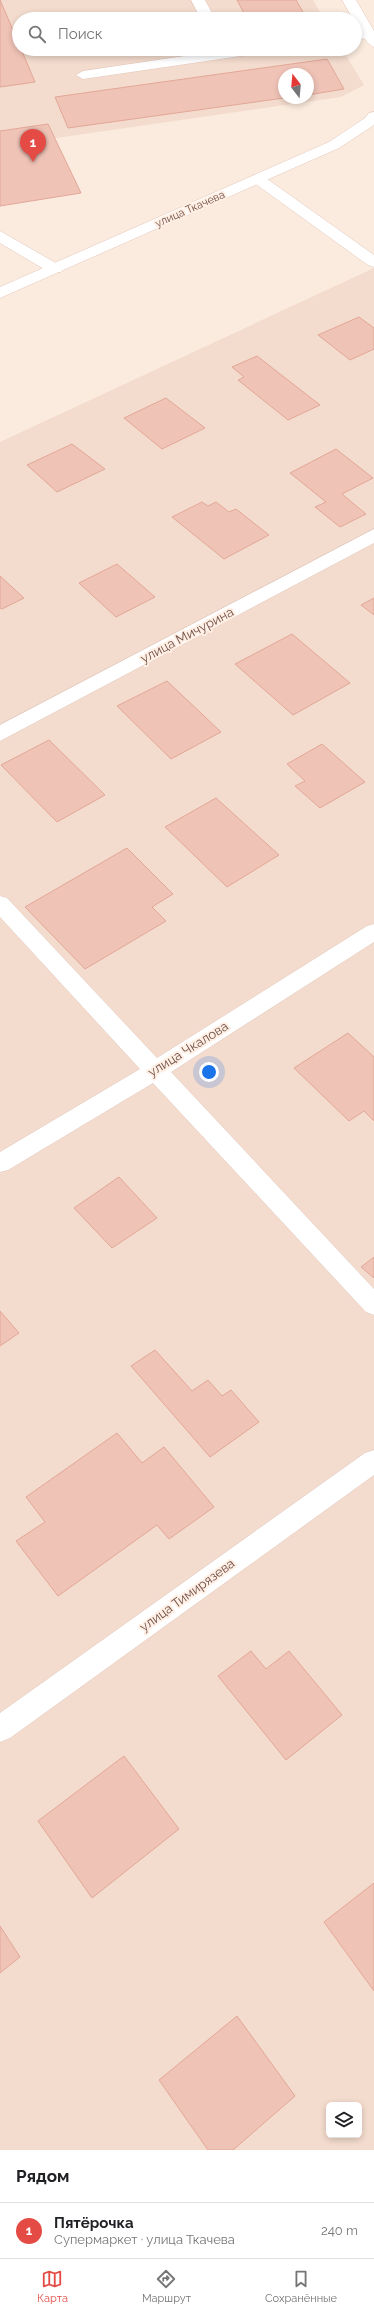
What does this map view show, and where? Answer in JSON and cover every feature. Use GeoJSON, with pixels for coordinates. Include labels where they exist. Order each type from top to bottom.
{"type":"FeatureCollection","features":[{"type":"Feature","properties":{"kind":"street"},"geometry":{"type":"LineString","coordinates":[[198,0],[204,12]]}},
{"type":"Feature","properties":{"kind":"street"},"geometry":{"type":"LineString","coordinates":[[349,0],[354,12]]}},
{"type":"Feature","properties":{"kind":"street"},"geometry":{"type":"LineString","coordinates":[[83,75],[200,56]]}},
{"type":"Feature","properties":{"kind":"street","name":"улица Ткачева"},"geometry":{"type":"LineString","coordinates":[[0,293],[334,145],[370,121],[374,116]]}},
{"type":"Feature","properties":{"kind":"street"},"geometry":{"type":"LineString","coordinates":[[258,179],[374,262]]}},
{"type":"Feature","properties":{"kind":"street"},"geometry":{"type":"LineString","coordinates":[[0,236],[55,269]]}},
{"type":"Feature","properties":{"kind":"street","name":"улица Мичурина"},"geometry":{"type":"LineString","coordinates":[[0,734],[374,535]]}},
{"type":"Feature","properties":{"kind":"street"},"geometry":{"type":"LineString","coordinates":[[0,904],[374,1305]]}},
{"type":"Feature","properties":{"kind":"street","name":"улица Чкалова"},"geometry":{"type":"LineString","coordinates":[[0,1163],[155,1071],[374,932]]}},
{"type":"Feature","properties":{"kind":"street","name":"улица Тимирязева"},"geometry":{"type":"LineString","coordinates":[[0,1730],[374,1462]]}},
{"type":"Feature","properties":{"kind":"shaded area"},"geometry":{"type":"Polygon","coordinates":[[[0,0],[313,0],[320,12],[12,12],[12,56],[346,56],[364,85],[341,97],[314,101],[314,68],[278,68],[278,104],[292,104],[0,146],[0,0]]]}},
{"type":"Feature","properties":{"kind":"shaded area"},"geometry":{"type":"Polygon","coordinates":[[[374,268],[374,2150],[0,2150],[0,442],[374,268]]]}},
{"type":"Feature","properties":{"kind":"building"},"geometry":{"type":"Polygon","coordinates":[[[0,0],[12,28],[12,56],[24,56],[35,82],[0,87],[0,0]]]}},
{"type":"Feature","properties":{"kind":"building"},"geometry":{"type":"Polygon","coordinates":[[[237,0],[296,0],[303,12],[243,12],[237,0]]]}},
{"type":"Feature","properties":{"kind":"building"},"geometry":{"type":"Polygon","coordinates":[[[327,59],[344,89],[314,94],[314,68],[278,68],[278,99],[68,128],[55,97],[327,59]]]}},
{"type":"Feature","properties":{"kind":"building"},"geometry":{"type":"Polygon","coordinates":[[[48,124],[81,193],[0,206],[0,131],[48,124]]]}},
{"type":"Feature","properties":{"kind":"building"},"geometry":{"type":"Polygon","coordinates":[[[359,317],[374,328],[374,349],[350,360],[318,335],[359,317]]]}},
{"type":"Feature","properties":{"kind":"building"},"geometry":{"type":"Polygon","coordinates":[[[257,356],[320,405],[288,420],[238,380],[244,377],[232,367],[257,356]]]}},
{"type":"Feature","properties":{"kind":"building"},"geometry":{"type":"Polygon","coordinates":[[[166,398],[205,428],[162,449],[124,418],[166,398]]]}},
{"type":"Feature","properties":{"kind":"building"},"geometry":{"type":"Polygon","coordinates":[[[72,444],[105,469],[57,492],[27,465],[72,444]]]}},
{"type":"Feature","properties":{"kind":"building"},"geometry":{"type":"Polygon","coordinates":[[[336,449],[373,478],[342,494],[366,514],[340,527],[315,507],[326,502],[290,473],[336,449]]]}},
{"type":"Feature","properties":{"kind":"building"},"geometry":{"type":"Polygon","coordinates":[[[202,502],[208,506],[216,502],[229,512],[236,509],[269,535],[224,559],[172,517],[202,502]]]}},
{"type":"Feature","properties":{"kind":"building"},"geometry":{"type":"Polygon","coordinates":[[[117,564],[155,597],[116,617],[79,583],[117,564]]]}},
{"type":"Feature","properties":{"kind":"building"},"geometry":{"type":"Polygon","coordinates":[[[0,576],[24,598],[2,609],[0,608],[0,576]]]}},
{"type":"Feature","properties":{"kind":"building"},"geometry":{"type":"Polygon","coordinates":[[[374,598],[374,615],[361,605],[374,598]]]}},
{"type":"Feature","properties":{"kind":"building"},"geometry":{"type":"Polygon","coordinates":[[[292,634],[350,683],[293,715],[235,664],[292,634]]]}},
{"type":"Feature","properties":{"kind":"building"},"geometry":{"type":"Polygon","coordinates":[[[167,681],[221,732],[171,759],[117,706],[167,681]]]}},
{"type":"Feature","properties":{"kind":"building"},"geometry":{"type":"Polygon","coordinates":[[[49,740],[105,795],[57,822],[1,765],[49,740]]]}},
{"type":"Feature","properties":{"kind":"building"},"geometry":{"type":"Polygon","coordinates":[[[322,744],[365,782],[320,808],[295,786],[305,781],[287,764],[322,744]]]}},
{"type":"Feature","properties":{"kind":"building"},"geometry":{"type":"Polygon","coordinates":[[[216,798],[279,855],[227,887],[165,827],[216,798]]]}},
{"type":"Feature","properties":{"kind":"building"},"geometry":{"type":"Polygon","coordinates":[[[127,848],[173,894],[152,907],[166,921],[85,969],[25,907],[127,848]]]}},
{"type":"Feature","properties":{"kind":"building"},"geometry":{"type":"Polygon","coordinates":[[[348,1033],[374,1057],[374,1121],[364,1111],[349,1121],[294,1068],[348,1033]]]}},
{"type":"Feature","properties":{"kind":"building"},"geometry":{"type":"Polygon","coordinates":[[[119,1177],[157,1218],[112,1248],[74,1208],[119,1177]]]}},
{"type":"Feature","properties":{"kind":"building"},"geometry":{"type":"Polygon","coordinates":[[[374,1257],[374,1278],[361,1267],[374,1257]]]}},
{"type":"Feature","properties":{"kind":"building"},"geometry":{"type":"Polygon","coordinates":[[[0,1311],[19,1333],[0,1346],[0,1311]]]}},
{"type":"Feature","properties":{"kind":"building"},"geometry":{"type":"Polygon","coordinates":[[[155,1350],[192,1391],[208,1380],[222,1396],[231,1390],[259,1422],[210,1457],[131,1366],[155,1350]]]}},
{"type":"Feature","properties":{"kind":"building"},"geometry":{"type":"Polygon","coordinates":[[[117,1433],[142,1463],[164,1447],[214,1507],[169,1539],[157,1525],[58,1596],[16,1541],[45,1522],[26,1497],[117,1433]]]}},
{"type":"Feature","properties":{"kind":"building"},"geometry":{"type":"Polygon","coordinates":[[[251,1651],[266,1669],[289,1651],[342,1715],[286,1760],[218,1676],[251,1651]]]}},
{"type":"Feature","properties":{"kind":"building"},"geometry":{"type":"Polygon","coordinates":[[[124,1756],[179,1829],[92,1898],[38,1821],[124,1756]]]}},
{"type":"Feature","properties":{"kind":"building"},"geometry":{"type":"Polygon","coordinates":[[[374,1883],[374,1991],[324,1922],[374,1883]]]}},
{"type":"Feature","properties":{"kind":"building"},"geometry":{"type":"Polygon","coordinates":[[[0,1926],[20,1957],[0,1973],[0,1926]]]}},
{"type":"Feature","properties":{"kind":"building"},"geometry":{"type":"Polygon","coordinates":[[[237,2016],[295,2096],[233,2150],[208,2150],[159,2080],[237,2016]]]}},
{"type":"Feature","properties":{"kind":"place","name":"Пятёрочка"},"geometry":{"type":"Point","coordinates":[33,162]}}]}
